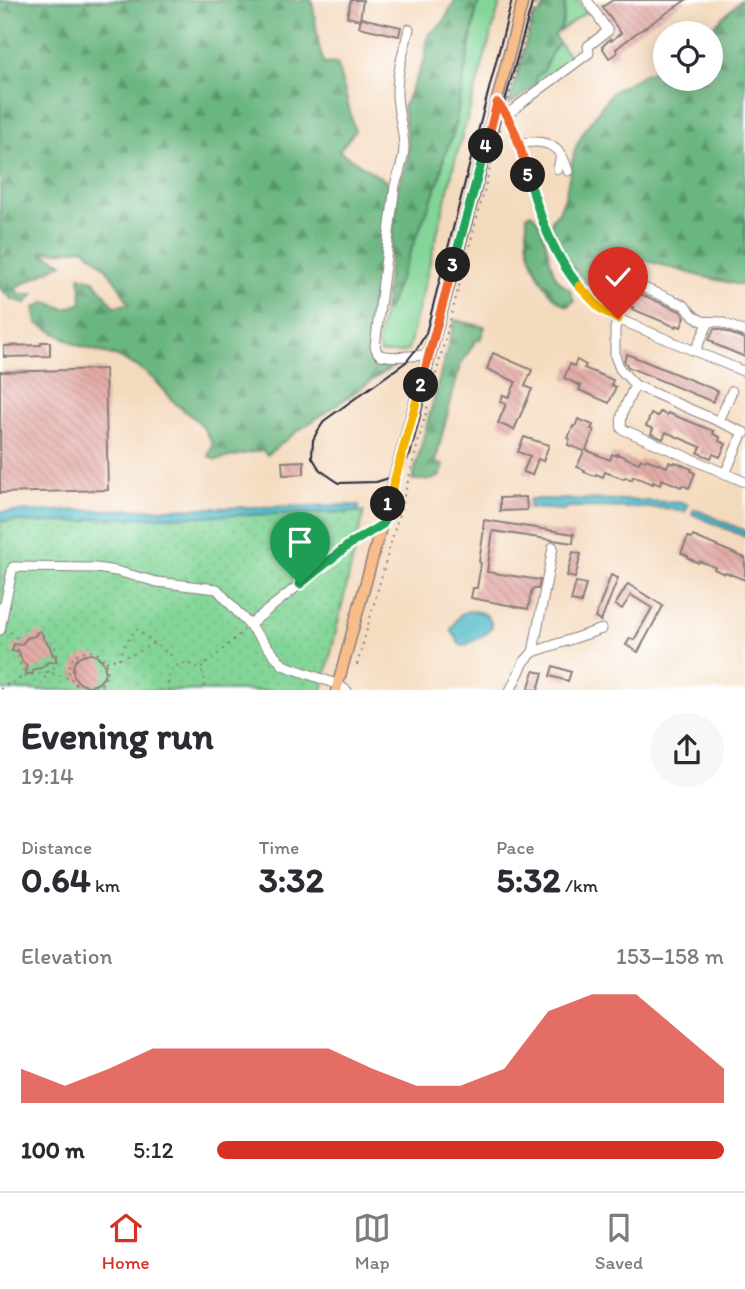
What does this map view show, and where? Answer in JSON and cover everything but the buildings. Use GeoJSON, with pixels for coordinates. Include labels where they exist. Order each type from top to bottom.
{"type":"FeatureCollection","features":[{"type":"Feature","properties":{"kind":"main road"},"geometry":{"type":"LineString","coordinates":[[341,689],[429,355],[503,110],[523,0]]}},
{"type":"Feature","properties":{"kind":"street"},"geometry":{"type":"LineString","coordinates":[[587,0],[608,31],[588,46],[589,53],[503,110],[519,144],[532,191],[556,253],[569,274],[601,309],[745,372]]}},
{"type":"Feature","properties":{"kind":"street"},"geometry":{"type":"LineString","coordinates":[[409,29],[399,68],[397,92],[404,149],[395,185],[375,345],[380,355],[429,355]]}},
{"type":"Feature","properties":{"kind":"street"},"geometry":{"type":"LineString","coordinates":[[519,144],[547,143],[554,146],[568,171]]}},
{"type":"Feature","properties":{"kind":"street"},"geometry":{"type":"LineString","coordinates":[[558,169],[561,155]]}},
{"type":"Feature","properties":{"kind":"street"},"geometry":{"type":"LineString","coordinates":[[725,474],[744,432],[635,385],[620,369],[615,356],[615,303],[633,286],[642,287],[684,305],[702,320],[721,322],[745,332]]}},
{"type":"Feature","properties":{"kind":"street"},"geometry":{"type":"LineString","coordinates":[[695,351],[709,322]]}},
{"type":"Feature","properties":{"kind":"street"},"geometry":{"type":"LineString","coordinates":[[635,385],[621,419],[622,429],[745,482]]}},
{"type":"Feature","properties":{"kind":"street"},"geometry":{"type":"LineString","coordinates":[[719,421],[732,391]]}},
{"type":"Feature","properties":{"kind":"street"},"geometry":{"type":"LineString","coordinates":[[249,625],[350,544],[383,524]]}},
{"type":"Feature","properties":{"kind":"street"},"geometry":{"type":"LineString","coordinates":[[533,652],[553,547]]}},
{"type":"Feature","properties":{"kind":"street"},"geometry":{"type":"LineString","coordinates":[[1,627],[2,608],[13,567],[96,568],[157,582],[217,589],[283,665],[341,689]]}},
{"type":"Feature","properties":{"kind":"street"},"geometry":{"type":"LineString","coordinates":[[510,690],[524,662],[533,652],[602,629]]}},
{"type":"Feature","properties":{"kind":"path"},"geometry":{"type":"LineString","coordinates":[[357,665],[407,485],[503,110],[536,0]]}},
{"type":"Feature","properties":{"kind":"path"},"geometry":{"type":"LineString","coordinates":[[200,669],[249,625]]}},
{"type":"Feature","properties":{"kind":"path"},"geometry":{"type":"LineString","coordinates":[[1,627],[19,640],[18,659],[27,675]]}},
{"type":"Feature","properties":{"kind":"path"},"geometry":{"type":"LineString","coordinates":[[119,659],[123,647],[136,629],[172,656]]}},
{"type":"Feature","properties":{"kind":"path"},"geometry":{"type":"LineString","coordinates":[[0,689],[27,675],[53,669],[58,659],[49,638]]}},
{"type":"Feature","properties":{"kind":"path"},"geometry":{"type":"LineString","coordinates":[[105,663],[137,653],[155,642]]}},
{"type":"Feature","properties":{"kind":"path"},"geometry":{"type":"LineString","coordinates":[[90,651],[105,663],[107,672],[100,685],[82,689],[72,679],[69,668],[76,655],[90,651]]}},
{"type":"Feature","properties":{"kind":"path"},"geometry":{"type":"LineString","coordinates":[[169,689],[168,678],[175,667],[188,663],[200,669],[205,677],[203,690]]}},
{"type":"Feature","properties":{"kind":"path"},"geometry":{"type":"LineString","coordinates":[[48,672],[72,679]]}},
{"type":"Feature","properties":{"kind":"path"},"geometry":{"type":"LineString","coordinates":[[39,690],[48,672]]}},
{"type":"Feature","properties":{"kind":"path"},"geometry":{"type":"LineString","coordinates":[[100,685],[104,690]]}},
{"type":"Feature","properties":{"kind":"green space"},"geometry":{"type":"Polygon","coordinates":[[[0,0],[312,0],[324,64],[337,63],[355,131],[339,151],[389,183],[371,354],[376,363],[396,364],[267,455],[262,450],[216,460],[208,456],[213,444],[201,424],[138,367],[118,357],[77,345],[37,323],[34,308],[47,302],[66,309],[82,303],[80,276],[94,280],[114,306],[129,304],[110,273],[83,248],[41,252],[63,263],[15,288],[20,295],[34,294],[26,303],[12,299],[0,288],[0,0]]]}},
{"type":"Feature","properties":{"kind":"green space"},"geometry":{"type":"Polygon","coordinates":[[[455,0],[480,0],[454,131],[444,157],[440,178],[387,310],[384,309],[398,187],[408,157],[403,108],[425,59],[428,35],[443,23],[455,0]]]}},
{"type":"Feature","properties":{"kind":"green space"},"geometry":{"type":"Polygon","coordinates":[[[480,0],[501,0],[455,161],[409,347],[401,353],[381,353],[377,345],[384,309],[387,310],[440,178],[444,157],[454,131],[480,0]]]}},
{"type":"Feature","properties":{"kind":"green space"},"geometry":{"type":"Polygon","coordinates":[[[547,0],[565,0],[562,24],[554,36],[559,43],[544,70],[536,77],[535,86],[509,104],[533,17],[540,14],[547,0]]]}},
{"type":"Feature","properties":{"kind":"green space"},"geometry":{"type":"Polygon","coordinates":[[[565,0],[577,0],[586,12],[560,31],[563,21],[565,0]]]}},
{"type":"Feature","properties":{"kind":"green space"},"geometry":{"type":"Polygon","coordinates":[[[741,0],[745,0],[745,286],[609,250],[611,271],[618,285],[611,303],[601,299],[573,268],[551,226],[552,219],[559,212],[565,197],[575,149],[584,131],[611,93],[646,73],[653,71],[653,91],[723,91],[723,21],[719,21],[741,0]]]}},
{"type":"Feature","properties":{"kind":"green space"},"geometry":{"type":"Polygon","coordinates":[[[559,43],[572,59],[535,86],[536,77],[544,70],[559,43]]]}},
{"type":"Feature","properties":{"kind":"green space"},"geometry":{"type":"Polygon","coordinates":[[[531,213],[540,224],[555,275],[568,288],[574,301],[568,306],[548,290],[534,265],[527,237],[527,216],[531,213]]]}},
{"type":"Feature","properties":{"kind":"green space"},"geometry":{"type":"Polygon","coordinates":[[[455,320],[485,327],[480,340],[476,340],[460,366],[435,462],[444,466],[440,476],[431,480],[412,480],[455,320]]]}},
{"type":"Feature","properties":{"kind":"green space"},"geometry":{"type":"Polygon","coordinates":[[[364,511],[322,690],[0,690],[0,519],[364,511]]]}},
{"type":"Feature","properties":{"kind":"water"},"geometry":{"type":"Polygon","coordinates":[[[530,499],[629,500],[688,505],[685,512],[665,508],[566,507],[564,510],[529,508],[530,499]]]}},
{"type":"Feature","properties":{"kind":"water"},"geometry":{"type":"Polygon","coordinates":[[[359,505],[358,512],[26,523],[0,521],[0,512],[359,505]]]}},
{"type":"Feature","properties":{"kind":"water"},"geometry":{"type":"Polygon","coordinates":[[[694,509],[745,531],[745,537],[692,514],[694,509]]]}},
{"type":"Feature","properties":{"kind":"water"},"geometry":{"type":"Polygon","coordinates":[[[469,611],[484,614],[492,626],[487,633],[464,646],[459,644],[451,630],[460,616],[469,611]]]}},
{"type":"Feature","properties":{"kind":"tram line"},"geometry":{"type":"LineString","coordinates":[[512,0],[426,333],[406,362],[325,420],[313,440],[312,457],[320,470],[339,483],[376,482],[386,479],[396,475],[410,455],[533,0]]}},
{"type":"Feature","properties":{"kind":"route"},"geometry":{"type":"LineString","coordinates":[[300,584],[350,544],[383,524],[497,103],[505,111],[519,144],[532,191],[556,253],[586,294],[601,309],[618,319]]}}]}
